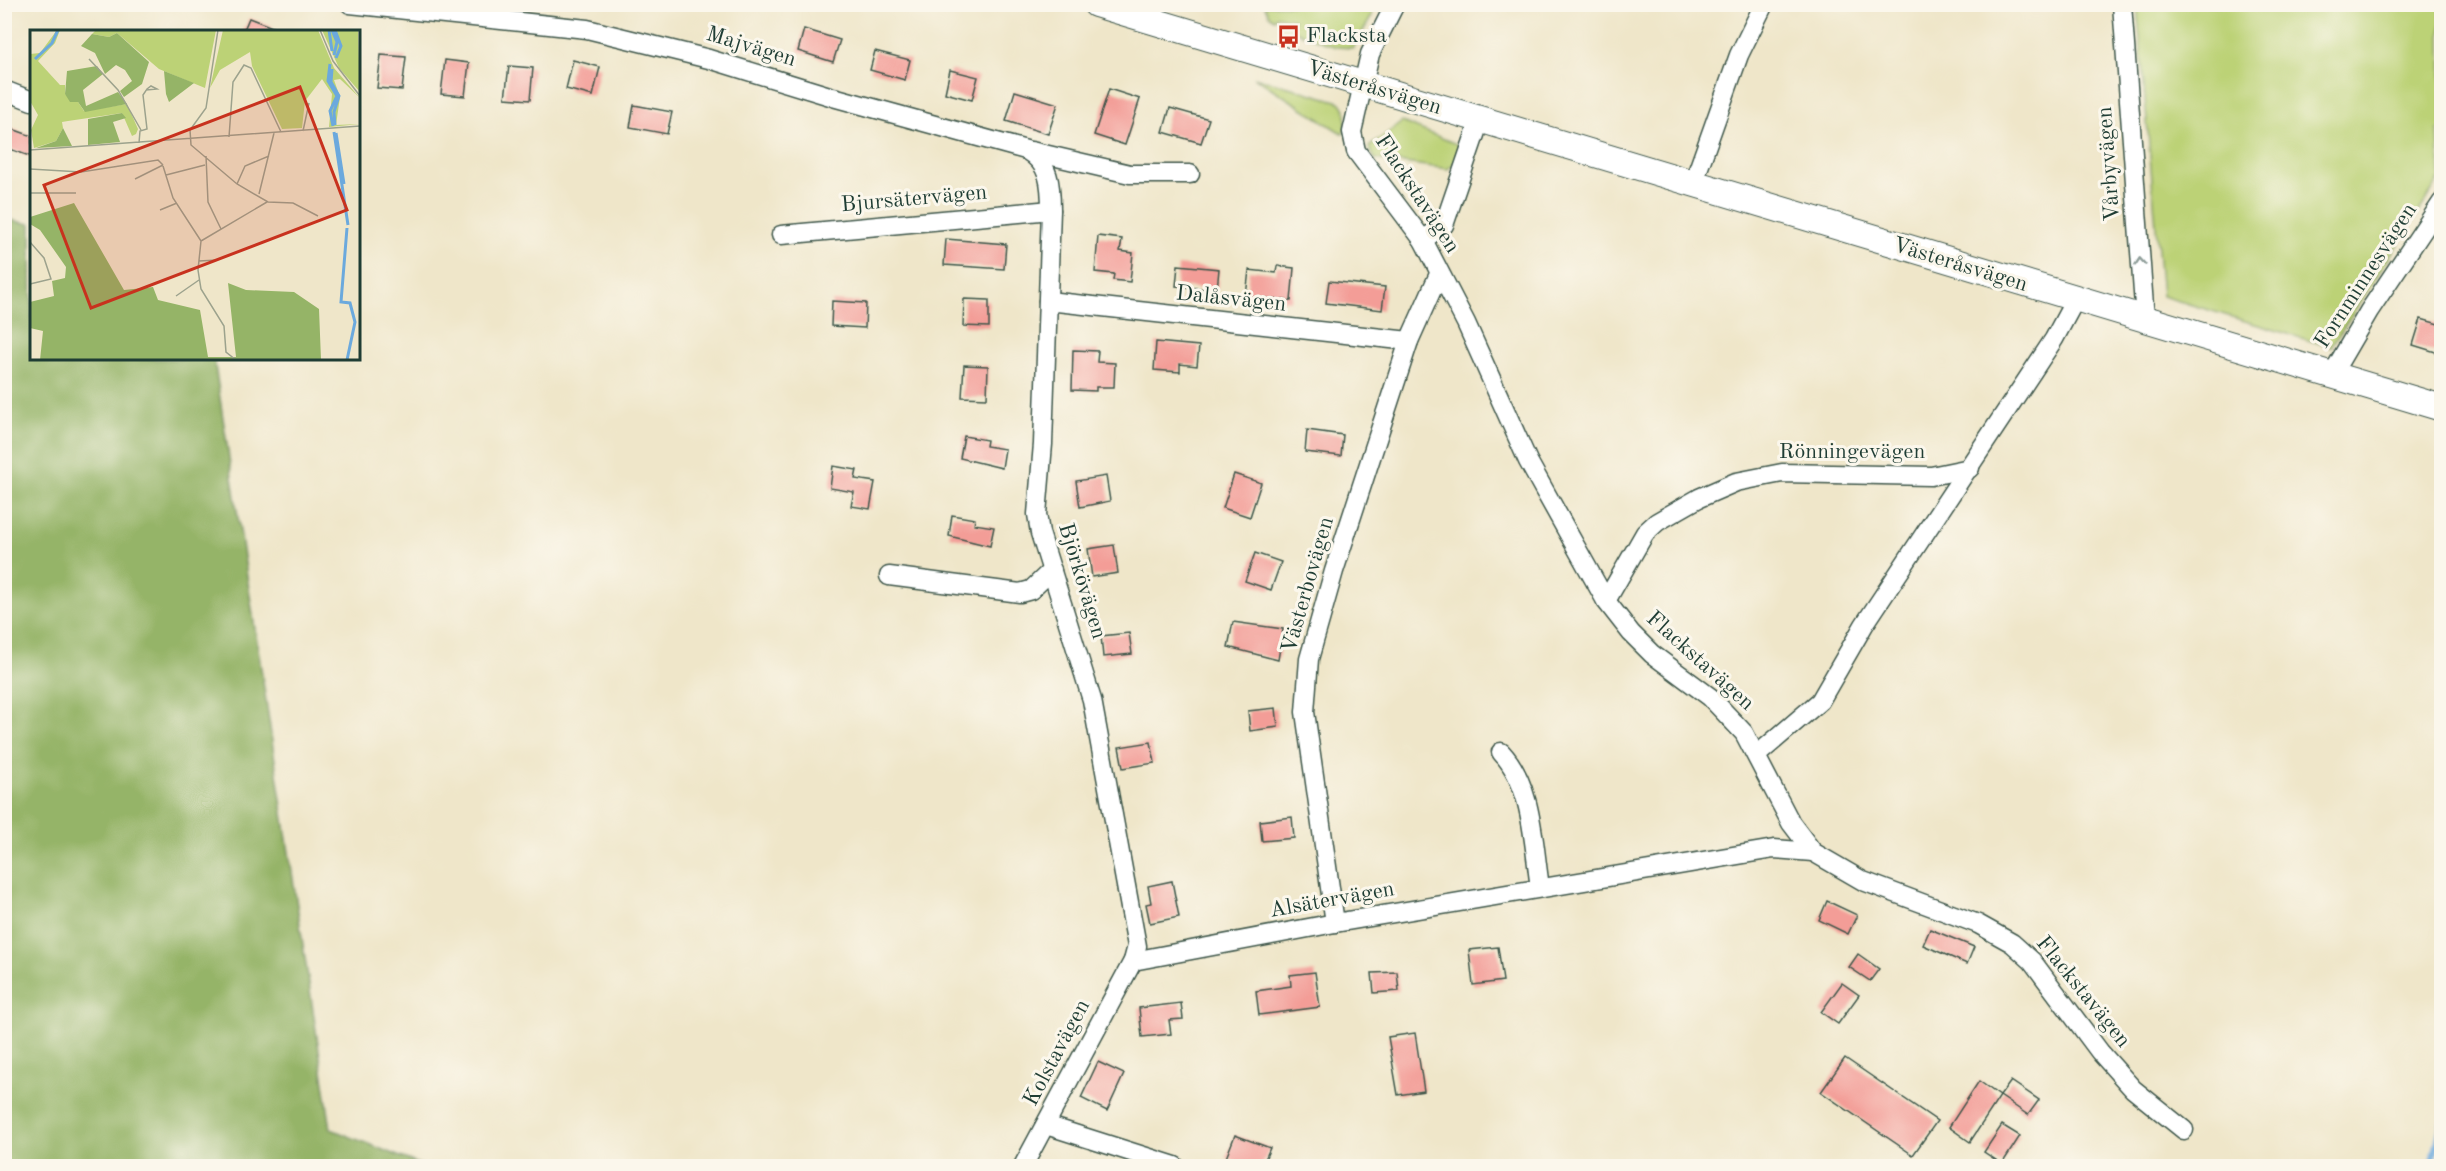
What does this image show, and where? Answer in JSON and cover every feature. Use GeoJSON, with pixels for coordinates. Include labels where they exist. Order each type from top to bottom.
{"type":"FeatureCollection","features":[{"type":"Feature","properties":{"kind":"street","name":"Majvägen"},"geometry":{"type":"LineString","coordinates":[[350,4],[587,29],[710,59],[833,97],[1026,150],[1130,174],[1191,174]]}},
{"type":"Feature","properties":{"kind":"street","name":"Västeråsvägen"},"geometry":{"type":"LineString","coordinates":[[1096,4],[2075,300],[2442,408]]}},
{"type":"Feature","properties":{"kind":"street","name":"Flackstavägen"},"geometry":{"type":"LineString","coordinates":[[1395,4],[1370,54],[1352,132],[1356,151],[1423,240],[1466,323],[1528,461],[1606,601],[1631,633],[1652,654],[1710,697],[1730,716],[1757,755],[1791,823],[1813,852],[1863,881],[1978,924],[2012,943],[2032,961],[2100,1052],[2133,1089],[2184,1130]]}},
{"type":"Feature","properties":{"kind":"street"},"geometry":{"type":"LineString","coordinates":[[1693,184],[1738,55],[1764,4]]}},
{"type":"Feature","properties":{"kind":"street","name":"Vårbyvägen"},"geometry":{"type":"LineString","coordinates":[[2122,4],[2145,320]]}},
{"type":"Feature","properties":{"kind":"street"},"geometry":{"type":"LineString","coordinates":[[4,90],[30,100]]}},
{"type":"Feature","properties":{"kind":"street"},"geometry":{"type":"LineString","coordinates":[[1423,240],[1444,225],[1480,120]]}},
{"type":"Feature","properties":{"kind":"street","name":"Majvägen"},"geometry":{"type":"LineString","coordinates":[[1026,150],[1038,157],[1047,168],[1052,210]]}},
{"type":"Feature","properties":{"kind":"street","name":"Fornminnesvägen"},"geometry":{"type":"LineString","coordinates":[[2331,376],[2369,311],[2442,202]]}},
{"type":"Feature","properties":{"kind":"street","name":"Bjursätervägen"},"geometry":{"type":"LineString","coordinates":[[781,235],[1052,210]]}},
{"type":"Feature","properties":{"kind":"street","name":"Björkövägen"},"geometry":{"type":"LineString","coordinates":[[1052,210],[1037,514],[1092,700],[1137,946],[1133,961]]}},
{"type":"Feature","properties":{"kind":"street","name":"Västerbovägen"},"geometry":{"type":"LineString","coordinates":[[1335,923],[1305,712],[1310,659],[1334,571],[1409,341],[1439,274]]}},
{"type":"Feature","properties":{"kind":"street"},"geometry":{"type":"LineString","coordinates":[[1757,755],[1820,701],[1864,625],[2054,339],[2075,300]]}},
{"type":"Feature","properties":{"kind":"street","name":"Dalåsvägen"},"geometry":{"type":"LineString","coordinates":[[1048,301],[1409,341]]}},
{"type":"Feature","properties":{"kind":"street","name":"Rönningevägen"},"geometry":{"type":"LineString","coordinates":[[1606,601],[1645,533],[1658,522],[1699,498],[1736,482],[1782,473],[1931,476],[1970,468]]}},
{"type":"Feature","properties":{"kind":"street"},"geometry":{"type":"LineString","coordinates":[[889,576],[1020,593],[1031,590],[1052,570]]}},
{"type":"Feature","properties":{"kind":"street"},"geometry":{"type":"LineString","coordinates":[[1501,752],[1513,764],[1523,786],[1540,887]]}},
{"type":"Feature","properties":{"kind":"street","name":"Alsätervägen"},"geometry":{"type":"LineString","coordinates":[[1133,961],[1540,887],[1774,849],[1813,852]]}},
{"type":"Feature","properties":{"kind":"street","name":"Kolstavägen"},"geometry":{"type":"LineString","coordinates":[[1023,1167],[1133,961]]}},
{"type":"Feature","properties":{"kind":"street"},"geometry":{"type":"LineString","coordinates":[[1046,1125],[1175,1167]]}},
{"type":"Feature","properties":{"kind":"green space"},"geometry":{"type":"Polygon","coordinates":[[[1264,5],[1371,5],[1372,16],[1353,48],[1336,47],[1292,30],[1294,19],[1277,16],[1274,19],[1264,5]]]}},
{"type":"Feature","properties":{"kind":"green space"},"geometry":{"type":"Polygon","coordinates":[[[2137,5],[2441,5],[2442,128],[2438,130],[2440,179],[2331,347],[2162,296],[2137,5]]]}},
{"type":"Feature","properties":{"kind":"green space"},"geometry":{"type":"Polygon","coordinates":[[[1254,77],[1340,102],[1345,109],[1346,117],[1343,134],[1254,77]]]}},
{"type":"Feature","properties":{"kind":"green space"},"geometry":{"type":"Polygon","coordinates":[[[1402,122],[1464,147],[1466,153],[1448,169],[1375,159],[1369,147],[1402,122]]]}},
{"type":"Feature","properties":{"kind":"green space"},"geometry":{"type":"Polygon","coordinates":[[[5,219],[30,224],[30,360],[214,360],[331,1129],[423,1166],[5,1166],[5,219]]]}},
{"type":"Feature","properties":{"kind":"building"},"geometry":{"type":"Polygon","coordinates":[[[249,18],[272,27],[271,30],[244,30],[249,18]]]}},
{"type":"Feature","properties":{"kind":"building"},"geometry":{"type":"Polygon","coordinates":[[[804,29],[840,40],[833,62],[798,51],[804,29]]]}},
{"type":"Feature","properties":{"kind":"building"},"geometry":{"type":"Polygon","coordinates":[[[875,51],[910,60],[905,80],[870,70],[875,51]]]}},
{"type":"Feature","properties":{"kind":"building"},"geometry":{"type":"Polygon","coordinates":[[[381,55],[406,57],[402,90],[377,88],[381,55]]]}},
{"type":"Feature","properties":{"kind":"building"},"geometry":{"type":"Polygon","coordinates":[[[445,60],[469,63],[465,96],[441,94],[445,60]]]}},
{"type":"Feature","properties":{"kind":"building"},"geometry":{"type":"Polygon","coordinates":[[[573,60],[600,67],[593,96],[566,89],[573,60]]]}},
{"type":"Feature","properties":{"kind":"building"},"geometry":{"type":"Polygon","coordinates":[[[509,66],[533,68],[530,100],[505,98],[509,66]]]}},
{"type":"Feature","properties":{"kind":"building"},"geometry":{"type":"Polygon","coordinates":[[[950,70],[978,77],[972,100],[945,93],[950,70]]]}},
{"type":"Feature","properties":{"kind":"building"},"geometry":{"type":"Polygon","coordinates":[[[1109,89],[1140,99],[1125,145],[1094,135],[1109,89]]]}},
{"type":"Feature","properties":{"kind":"building"},"geometry":{"type":"Polygon","coordinates":[[[1015,91],[1058,104],[1048,134],[1006,121],[1015,91]]]}},
{"type":"Feature","properties":{"kind":"building"},"geometry":{"type":"Polygon","coordinates":[[[634,105],[672,112],[667,134],[630,127],[634,105]]]}},
{"type":"Feature","properties":{"kind":"building"},"geometry":{"type":"Polygon","coordinates":[[[1170,108],[1209,119],[1201,143],[1163,132],[1170,108]]]}},
{"type":"Feature","properties":{"kind":"building"},"geometry":{"type":"Polygon","coordinates":[[[4,126],[30,135],[30,156],[4,147],[4,126]]]}},
{"type":"Feature","properties":{"kind":"building"},"geometry":{"type":"Polygon","coordinates":[[[1098,236],[1122,239],[1120,251],[1133,253],[1130,282],[1113,280],[1114,274],[1095,272],[1098,236]]]}},
{"type":"Feature","properties":{"kind":"building"},"geometry":{"type":"Polygon","coordinates":[[[946,239],[1006,244],[1004,269],[944,265],[946,239]]]}},
{"type":"Feature","properties":{"kind":"building"},"geometry":{"type":"Polygon","coordinates":[[[1178,265],[1219,269],[1217,290],[1176,286],[1178,265]]]}},
{"type":"Feature","properties":{"kind":"building"},"geometry":{"type":"Polygon","coordinates":[[[1277,266],[1294,268],[1291,301],[1246,296],[1249,270],[1276,273],[1277,266]]]}},
{"type":"Feature","properties":{"kind":"building"},"geometry":{"type":"Polygon","coordinates":[[[1329,281],[1385,287],[1382,310],[1326,303],[1329,281]]]}},
{"type":"Feature","properties":{"kind":"building"},"geometry":{"type":"Polygon","coordinates":[[[964,299],[989,300],[989,327],[963,326],[964,299]]]}},
{"type":"Feature","properties":{"kind":"building"},"geometry":{"type":"Polygon","coordinates":[[[832,301],[866,303],[865,328],[831,326],[832,301]]]}},
{"type":"Feature","properties":{"kind":"building"},"geometry":{"type":"Polygon","coordinates":[[[2421,319],[2442,325],[2442,354],[2413,345],[2421,319]]]}},
{"type":"Feature","properties":{"kind":"building"},"geometry":{"type":"Polygon","coordinates":[[[1156,342],[1199,346],[1197,366],[1180,364],[1180,372],[1154,370],[1156,342]]]}},
{"type":"Feature","properties":{"kind":"building"},"geometry":{"type":"Polygon","coordinates":[[[1073,350],[1098,351],[1097,362],[1115,363],[1114,387],[1096,387],[1096,391],[1072,390],[1073,350]]]}},
{"type":"Feature","properties":{"kind":"building"},"geometry":{"type":"Polygon","coordinates":[[[964,365],[988,366],[987,398],[962,397],[964,365]]]}},
{"type":"Feature","properties":{"kind":"building"},"geometry":{"type":"Polygon","coordinates":[[[1307,430],[1343,435],[1341,456],[1305,452],[1307,430]]]}},
{"type":"Feature","properties":{"kind":"building"},"geometry":{"type":"Polygon","coordinates":[[[964,436],[987,440],[986,446],[1005,449],[1002,468],[960,458],[964,436]]]}},
{"type":"Feature","properties":{"kind":"building"},"geometry":{"type":"Polygon","coordinates":[[[833,466],[857,470],[855,479],[875,482],[870,509],[851,506],[854,492],[830,488],[833,466]]]}},
{"type":"Feature","properties":{"kind":"building"},"geometry":{"type":"Polygon","coordinates":[[[1234,474],[1261,483],[1250,517],[1223,508],[1234,474]]]}},
{"type":"Feature","properties":{"kind":"building"},"geometry":{"type":"Polygon","coordinates":[[[1106,476],[1110,501],[1080,507],[1076,481],[1106,476]]]}},
{"type":"Feature","properties":{"kind":"building"},"geometry":{"type":"Polygon","coordinates":[[[952,515],[975,519],[974,524],[994,527],[990,546],[949,536],[952,515]]]}},
{"type":"Feature","properties":{"kind":"building"},"geometry":{"type":"Polygon","coordinates":[[[1114,545],[1118,573],[1092,577],[1088,549],[1114,545]]]}},
{"type":"Feature","properties":{"kind":"building"},"geometry":{"type":"Polygon","coordinates":[[[1255,553],[1281,562],[1271,590],[1245,581],[1255,553]]]}},
{"type":"Feature","properties":{"kind":"building"},"geometry":{"type":"Polygon","coordinates":[[[1233,622],[1283,629],[1278,660],[1228,647],[1233,622]]]}},
{"type":"Feature","properties":{"kind":"building"},"geometry":{"type":"Polygon","coordinates":[[[1129,633],[1132,654],[1103,657],[1101,636],[1129,633]]]}},
{"type":"Feature","properties":{"kind":"building"},"geometry":{"type":"Polygon","coordinates":[[[1276,708],[1278,727],[1250,731],[1248,711],[1276,708]]]}},
{"type":"Feature","properties":{"kind":"building"},"geometry":{"type":"Polygon","coordinates":[[[1151,742],[1155,763],[1123,768],[1119,747],[1151,742]]]}},
{"type":"Feature","properties":{"kind":"building"},"geometry":{"type":"Polygon","coordinates":[[[1292,817],[1294,838],[1262,841],[1260,821],[1292,817]]]}},
{"type":"Feature","properties":{"kind":"building"},"geometry":{"type":"Polygon","coordinates":[[[1172,881],[1179,917],[1150,923],[1146,904],[1151,903],[1148,886],[1172,881]]]}},
{"type":"Feature","properties":{"kind":"building"},"geometry":{"type":"Polygon","coordinates":[[[1827,901],[1857,915],[1848,934],[1819,920],[1827,901]]]}},
{"type":"Feature","properties":{"kind":"building"},"geometry":{"type":"Polygon","coordinates":[[[1930,929],[1974,947],[1967,964],[1923,945],[1930,929]]]}},
{"type":"Feature","properties":{"kind":"building"},"geometry":{"type":"Polygon","coordinates":[[[1498,947],[1503,981],[1473,985],[1469,950],[1498,947]]]}},
{"type":"Feature","properties":{"kind":"building"},"geometry":{"type":"Polygon","coordinates":[[[1858,954],[1879,969],[1870,981],[1849,967],[1858,954]]]}},
{"type":"Feature","properties":{"kind":"building"},"geometry":{"type":"Polygon","coordinates":[[[1315,972],[1320,1007],[1259,1015],[1256,991],[1291,986],[1290,975],[1315,972]]]}},
{"type":"Feature","properties":{"kind":"building"},"geometry":{"type":"Polygon","coordinates":[[[1397,972],[1399,991],[1374,993],[1372,973],[1397,972]]]}},
{"type":"Feature","properties":{"kind":"building"},"geometry":{"type":"Polygon","coordinates":[[[1842,983],[1859,995],[1838,1024],[1821,1012],[1842,983]]]}},
{"type":"Feature","properties":{"kind":"building"},"geometry":{"type":"Polygon","coordinates":[[[1181,1003],[1183,1019],[1169,1020],[1171,1034],[1142,1037],[1139,1008],[1181,1003]]]}},
{"type":"Feature","properties":{"kind":"building"},"geometry":{"type":"Polygon","coordinates":[[[1415,1033],[1424,1091],[1398,1095],[1388,1037],[1415,1033]]]}},
{"type":"Feature","properties":{"kind":"building"},"geometry":{"type":"Polygon","coordinates":[[[1845,1058],[1937,1121],[1913,1155],[1821,1092],[1845,1058]]]}},
{"type":"Feature","properties":{"kind":"building"},"geometry":{"type":"Polygon","coordinates":[[[1098,1062],[1124,1074],[1107,1111],[1081,1098],[1098,1062]]]}},
{"type":"Feature","properties":{"kind":"building"},"geometry":{"type":"Polygon","coordinates":[[[1979,1081],[2000,1096],[1970,1142],[1949,1127],[1979,1081]]]}},
{"type":"Feature","properties":{"kind":"building"},"geometry":{"type":"Polygon","coordinates":[[[2011,1081],[2039,1100],[2028,1115],[2000,1096],[2011,1081]]]}},
{"type":"Feature","properties":{"kind":"building"},"geometry":{"type":"Polygon","coordinates":[[[2002,1125],[2020,1136],[2002,1164],[1984,1152],[2002,1125]]]}},
{"type":"Feature","properties":{"kind":"building"},"geometry":{"type":"Polygon","coordinates":[[[1235,1135],[1270,1148],[1262,1166],[1246,1166],[1226,1158],[1235,1135]]]}},
{"type":"Feature","properties":{"kind":"waterway"},"geometry":{"type":"LineString","coordinates":[[2432,1166],[2442,1122]]}},
{"type":"Feature","properties":{"kind":"place","name":"Flacksta"},"geometry":{"type":"Point","coordinates":[1288,36]}}]}
